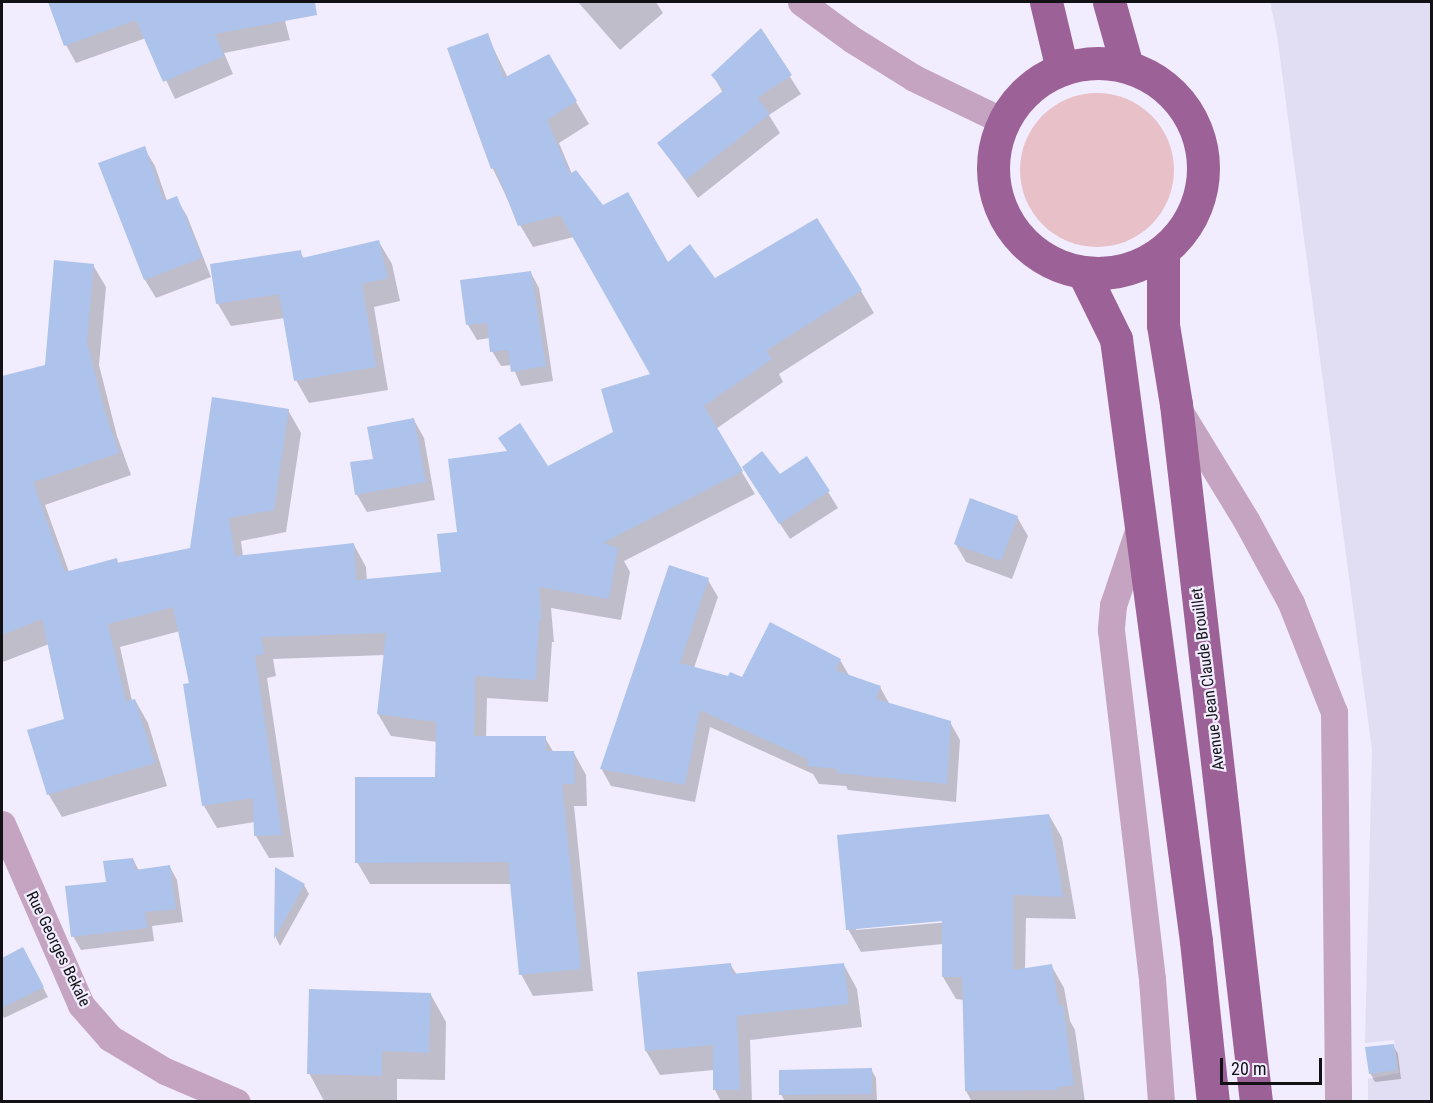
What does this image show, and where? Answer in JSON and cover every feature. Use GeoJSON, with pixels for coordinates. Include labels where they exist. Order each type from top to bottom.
{"type":"FeatureCollection","features":[{"type":"Feature","properties":{"kind":"main road"},"geometry":{"type":"LineString","coordinates":[[1046,2],[1062,69]]}},
{"type":"Feature","properties":{"kind":"main road"},"geometry":{"type":"LineString","coordinates":[[1108,2],[1127,66]]}},
{"type":"Feature","properties":{"kind":"main road"},"geometry":{"type":"LineString","coordinates":[[1106,63],[1127,66],[1161,84],[1184,108],[1199,137],[1204,170],[1198,202],[1184,231],[1163,256],[1123,270],[1103,274],[1083,272],[1044,259],[1019,239],[1001,213],[993,182],[993,151],[1003,121],[1016,100],[1034,84],[1062,69],[1080,64],[1106,63]]}},
{"type":"Feature","properties":{"kind":"main road","name":"Avenue Jean Claude Brouillet"},"geometry":{"type":"LineString","coordinates":[[1163,256],[1163,325],[1176,404],[1256,1101]]}},
{"type":"Feature","properties":{"kind":"main road"},"geometry":{"type":"LineString","coordinates":[[1083,272],[1116,339],[1196,941],[1213,1101]]}},
{"type":"Feature","properties":{"kind":"street"},"geometry":{"type":"LineString","coordinates":[[801,2],[853,40],[914,78],[1003,121]]}},
{"type":"Feature","properties":{"kind":"street"},"geometry":{"type":"LineString","coordinates":[[1176,404],[1246,520],[1291,603],[1334,712],[1338,1101]]}},
{"type":"Feature","properties":{"kind":"street"},"geometry":{"type":"LineString","coordinates":[[1141,522],[1113,605],[1111,630],[1152,979],[1161,1101]]}},
{"type":"Feature","properties":{"kind":"street","name":"Rue Georges Bekale"},"geometry":{"type":"LineString","coordinates":[[2,824],[81,1005],[110,1038],[165,1071],[237,1101]]}},
{"type":"Feature","properties":{"kind":"shaded area"},"geometry":{"type":"Polygon","coordinates":[[[1270,2],[1431,2],[1431,1101],[1368,1101],[1368,1079],[1399,1073],[1394,1040],[1365,1043],[1372,750],[1277,35],[1270,2]]]}},
{"type":"Feature","properties":{"kind":"shaded area"},"geometry":{"type":"Polygon","coordinates":[[[1097,93],[1126,99],[1140,106],[1151,116],[1161,127],[1168,141],[1174,170],[1168,199],[1161,213],[1151,224],[1140,234],[1126,241],[1097,247],[1068,241],[1054,234],[1043,224],[1033,213],[1026,199],[1020,170],[1026,141],[1033,127],[1043,116],[1054,106],[1068,99],[1097,93]]]}},
{"type":"Feature","properties":{"kind":"building"},"geometry":{"type":"Polygon","coordinates":[[[48,2],[315,2],[317,15],[215,34],[224,56],[163,82],[136,20],[64,46],[48,2]]]}},
{"type":"Feature","properties":{"kind":"building"},"geometry":{"type":"Polygon","coordinates":[[[761,28],[792,75],[757,98],[770,114],[686,180],[657,143],[724,90],[711,75],[761,28]]]}},
{"type":"Feature","properties":{"kind":"building"},"geometry":{"type":"Polygon","coordinates":[[[488,33],[504,78],[549,54],[577,101],[547,120],[570,174],[576,170],[603,205],[628,192],[668,262],[690,244],[715,278],[817,218],[862,290],[766,351],[772,359],[704,406],[743,471],[603,543],[618,548],[609,599],[539,587],[542,620],[539,620],[536,680],[475,676],[474,736],[546,736],[546,751],[574,751],[575,784],[562,784],[581,969],[519,975],[508,862],[355,863],[355,777],[435,777],[436,722],[377,714],[386,633],[261,637],[264,654],[255,656],[282,835],[254,836],[253,798],[202,806],[183,684],[189,683],[173,607],[108,624],[126,701],[135,699],[155,763],[47,795],[27,730],[64,719],[42,619],[2,635],[2,376],[45,365],[54,260],[94,264],[87,342],[105,412],[119,453],[33,482],[65,572],[117,558],[118,563],[190,548],[212,397],[289,409],[274,510],[229,518],[235,556],[354,543],[356,580],[441,572],[437,534],[457,532],[448,459],[507,451],[498,438],[520,423],[548,466],[613,432],[601,389],[650,374],[560,215],[518,226],[495,168],[491,169],[447,48],[488,33]]]}},
{"type":"Feature","properties":{"kind":"building"},"geometry":{"type":"Polygon","coordinates":[[[145,146],[164,201],[177,196],[202,258],[144,280],[98,163],[145,146]]]}},
{"type":"Feature","properties":{"kind":"building"},"geometry":{"type":"Polygon","coordinates":[[[379,240],[388,278],[362,284],[376,367],[294,381],[279,294],[216,304],[210,264],[301,250],[302,258],[379,240]]]}},
{"type":"Feature","properties":{"kind":"building"},"geometry":{"type":"Polygon","coordinates":[[[531,271],[546,366],[511,372],[508,350],[490,352],[487,323],[466,325],[460,280],[531,271]]]}},
{"type":"Feature","properties":{"kind":"building"},"geometry":{"type":"Polygon","coordinates":[[[414,418],[426,482],[355,495],[350,462],[373,459],[367,427],[414,418]]]}},
{"type":"Feature","properties":{"kind":"building"},"geometry":{"type":"Polygon","coordinates":[[[762,451],[780,474],[807,456],[830,491],[779,524],[742,467],[762,451]]]}},
{"type":"Feature","properties":{"kind":"building"},"geometry":{"type":"Polygon","coordinates":[[[970,498],[1018,516],[1001,561],[954,544],[970,498]]]}},
{"type":"Feature","properties":{"kind":"building"},"geometry":{"type":"Polygon","coordinates":[[[669,565],[709,578],[680,663],[728,676],[730,672],[742,677],[770,622],[841,659],[835,670],[881,686],[876,699],[951,721],[947,784],[837,773],[837,769],[807,766],[808,759],[700,710],[685,785],[600,769],[669,565]]]}},
{"type":"Feature","properties":{"kind":"building"},"geometry":{"type":"Polygon","coordinates":[[[1049,814],[1063,897],[1013,895],[1013,970],[1052,964],[1059,1006],[1063,1005],[1074,1085],[1058,1087],[1058,1090],[965,1091],[962,977],[942,977],[942,921],[846,930],[837,835],[1049,814]]]}},
{"type":"Feature","properties":{"kind":"building"},"geometry":{"type":"Polygon","coordinates":[[[133,858],[135,870],[170,865],[176,909],[145,912],[147,928],[71,937],[65,886],[106,882],[103,861],[133,858]]]}},
{"type":"Feature","properties":{"kind":"building"},"geometry":{"type":"Polygon","coordinates":[[[275,867],[305,884],[274,939],[275,867]]]}},
{"type":"Feature","properties":{"kind":"building"},"geometry":{"type":"Polygon","coordinates":[[[23,947],[44,987],[2,1008],[2,958],[23,947]]]}},
{"type":"Feature","properties":{"kind":"building"},"geometry":{"type":"Polygon","coordinates":[[[731,963],[732,974],[844,963],[849,1004],[737,1016],[740,1090],[713,1090],[713,1045],[645,1051],[637,972],[731,963]]]}},
{"type":"Feature","properties":{"kind":"building"},"geometry":{"type":"Polygon","coordinates":[[[309,989],[431,993],[429,1053],[382,1051],[382,1076],[307,1074],[309,989]]]}},
{"type":"Feature","properties":{"kind":"building"},"geometry":{"type":"Polygon","coordinates":[[[1394,1044],[1397,1070],[1369,1074],[1365,1047],[1394,1044]]]}},
{"type":"Feature","properties":{"kind":"building"},"geometry":{"type":"Polygon","coordinates":[[[872,1068],[872,1094],[779,1095],[779,1070],[872,1068]]]}}]}
